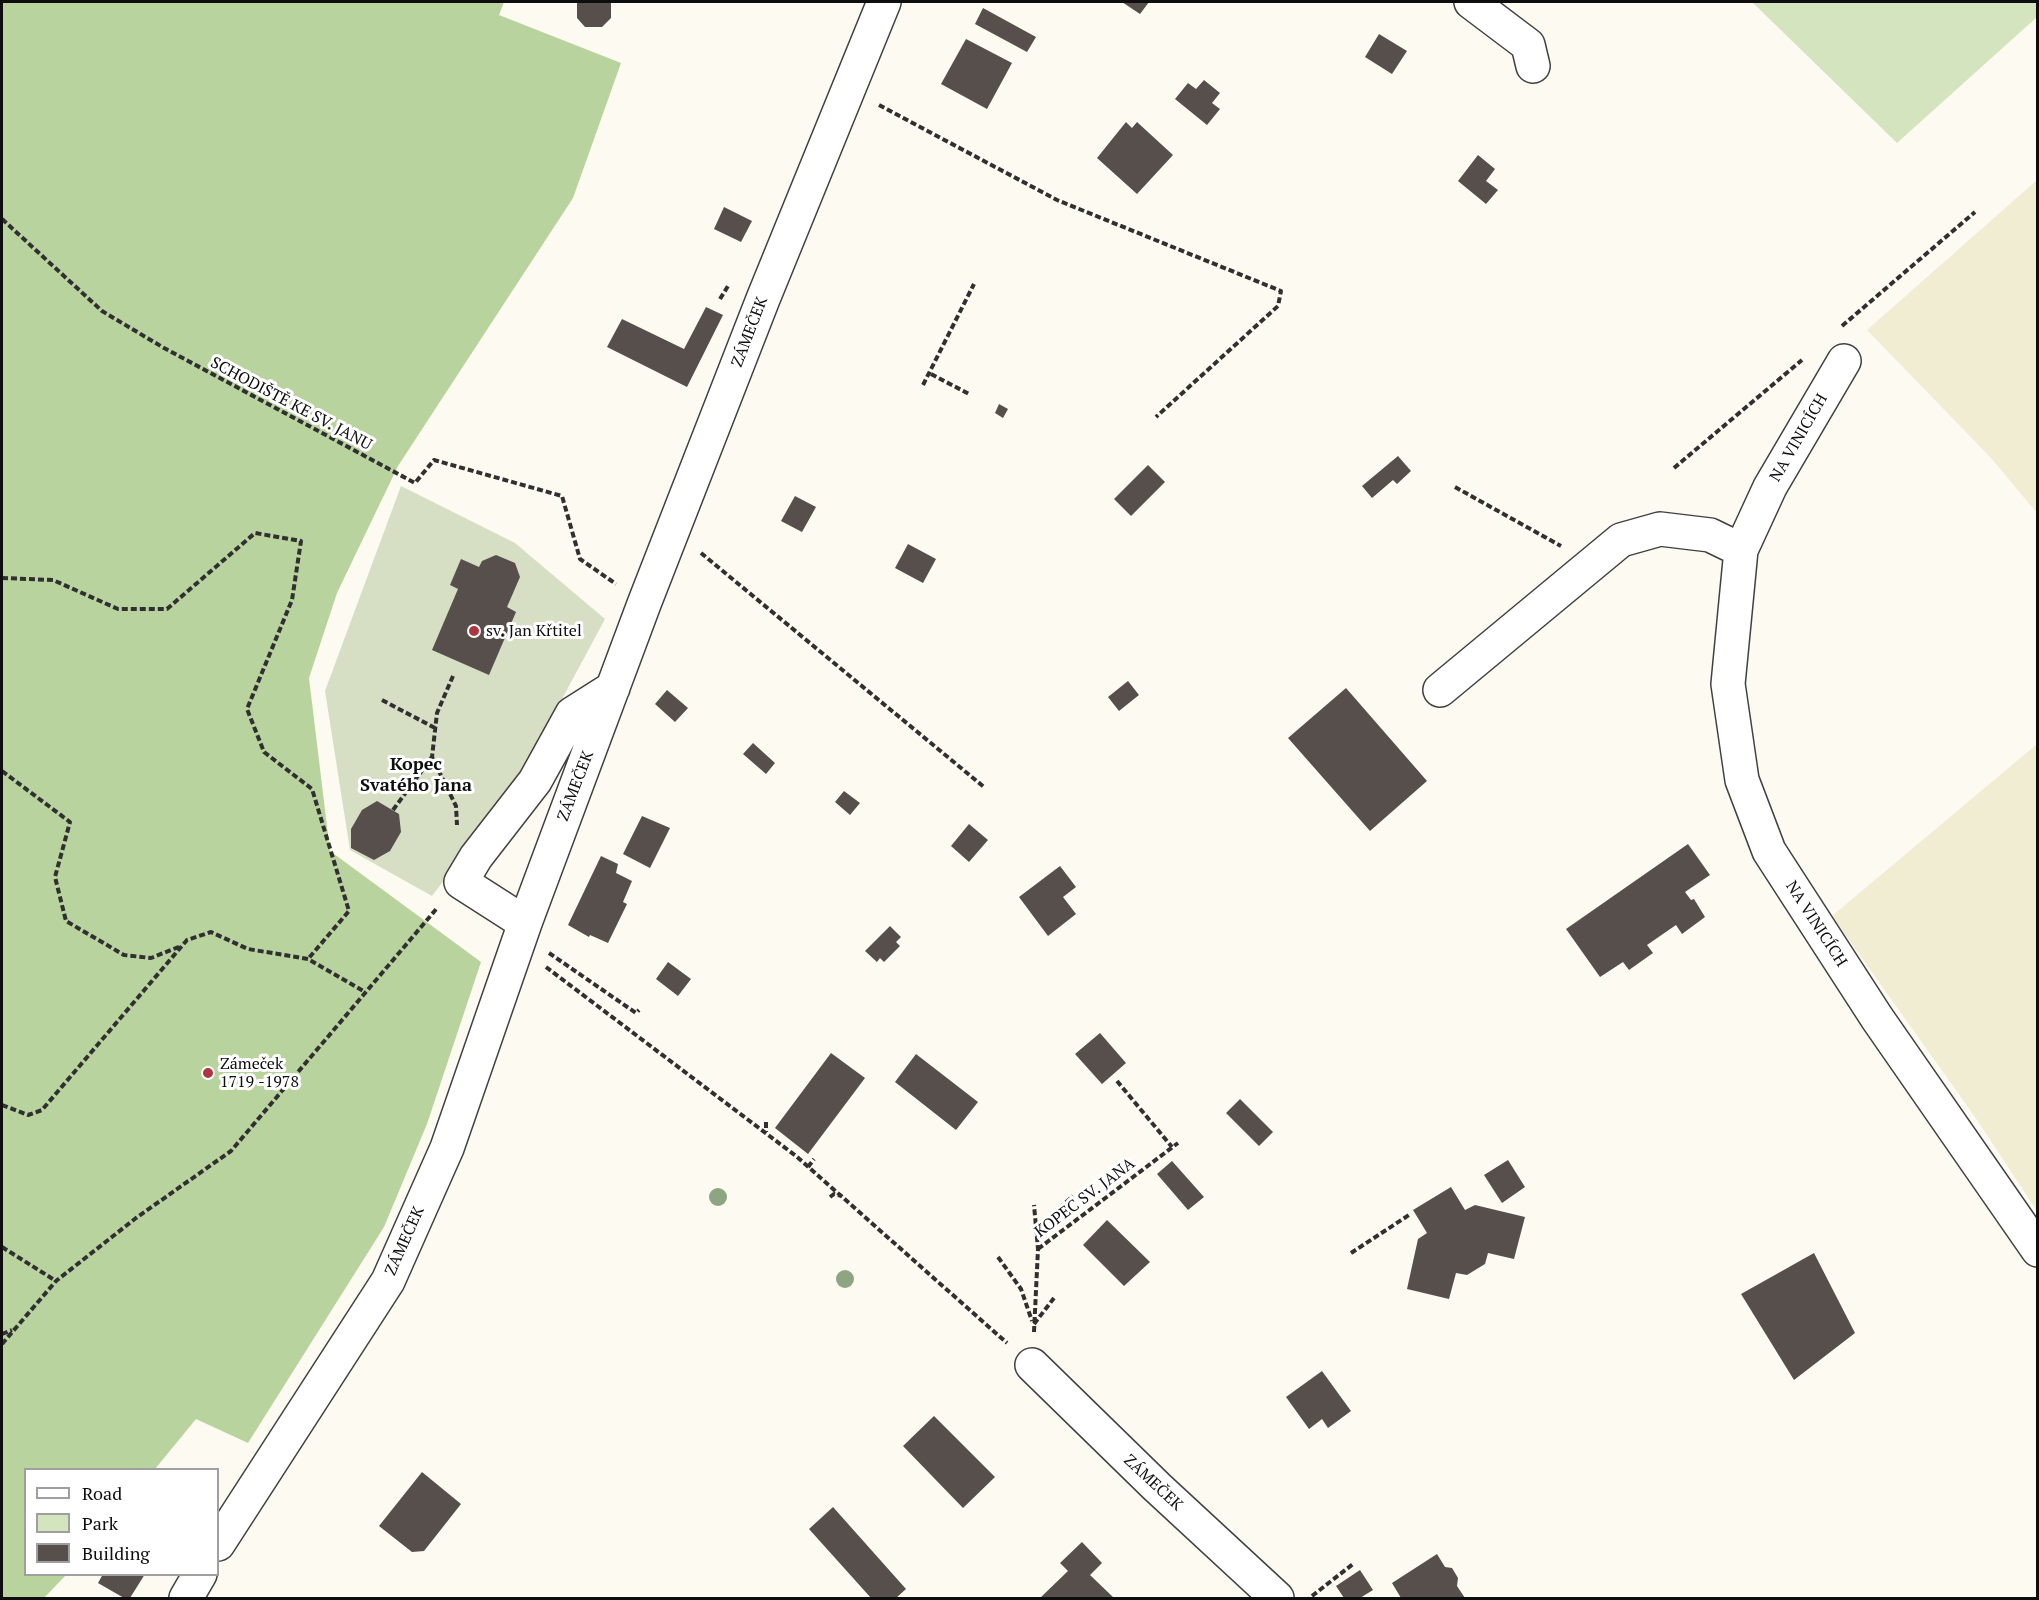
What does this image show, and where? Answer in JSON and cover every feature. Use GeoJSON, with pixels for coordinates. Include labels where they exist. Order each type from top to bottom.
{"type":"FeatureCollection","features":[{"type":"Feature","properties":{"kind":"street","name":"ZÁMEČEK"},"geometry":{"type":"LineString","coordinates":[[219,1542],[388,1281],[447,1148],[533,935],[613,688],[644,604],[884,2]]}},
{"type":"Feature","properties":{"kind":"street"},"geometry":{"type":"LineString","coordinates":[[1471,2],[1536,56]]}},
{"type":"Feature","properties":{"kind":"street","name":"NA VINICÍCH"},"geometry":{"type":"LineString","coordinates":[[1844,362],[1770,487],[1741,550],[1728,684],[1742,780],[1769,851],[1877,1018],[2037,1250]]}},
{"type":"Feature","properties":{"kind":"street"},"geometry":{"type":"LineString","coordinates":[[1440,690],[1621,540],[1660,529],[1710,535],[1741,550]]}},
{"type":"Feature","properties":{"kind":"street"},"geometry":{"type":"LineString","coordinates":[[533,935],[468,871],[535,781],[572,714],[613,688]]}},
{"type":"Feature","properties":{"kind":"street","name":"ZÁMEČEK"},"geometry":{"type":"LineString","coordinates":[[1032,1365],[1157,1487],[1277,1599]]}},
{"type":"Feature","properties":{"kind":"street"},"geometry":{"type":"LineString","coordinates":[[186,1599],[199,1576]]}},
{"type":"Feature","properties":{"kind":"path"},"geometry":{"type":"LineString","coordinates":[[848,89],[1057,200],[1281,291],[1278,306],[1156,417]]}},
{"type":"Feature","properties":{"kind":"path","name":"SCHODIŠTĚ KE SV. JANU"},"geometry":{"type":"LineString","coordinates":[[2,219],[102,311],[164,348],[415,483],[434,459],[562,496],[580,559],[644,604]]}},
{"type":"Feature","properties":{"kind":"path"},"geometry":{"type":"LineString","coordinates":[[923,385],[931,374],[974,284]]}},
{"type":"Feature","properties":{"kind":"path"},"geometry":{"type":"LineString","coordinates":[[931,374],[969,394]]}},
{"type":"Feature","properties":{"kind":"path"},"geometry":{"type":"LineString","coordinates":[[1455,487],[1592,563]]}},
{"type":"Feature","properties":{"kind":"path"},"geometry":{"type":"LineString","coordinates":[[673,530],[984,787]]}},
{"type":"Feature","properties":{"kind":"path"},"geometry":{"type":"LineString","coordinates":[[2,578],[53,580],[118,609],[167,609],[255,533],[301,541],[292,600],[247,709],[264,752],[312,789],[350,910],[308,959]]}},
{"type":"Feature","properties":{"kind":"path"},"geometry":{"type":"LineString","coordinates":[[393,810],[432,757],[437,713],[453,676]]}},
{"type":"Feature","properties":{"kind":"path"},"geometry":{"type":"LineString","coordinates":[[382,700],[435,728]]}},
{"type":"Feature","properties":{"kind":"path"},"geometry":{"type":"LineString","coordinates":[[2,1344],[56,1281],[136,1218],[231,1150],[468,871],[455,844],[456,806],[432,757]]}},
{"type":"Feature","properties":{"kind":"path"},"geometry":{"type":"LineString","coordinates":[[2,771],[70,822],[55,877],[66,921],[124,955],[151,958],[182,946]]}},
{"type":"Feature","properties":{"kind":"path"},"geometry":{"type":"LineString","coordinates":[[2,1105],[28,1115],[42,1110],[187,940],[211,932],[248,949],[308,959],[365,992]]}},
{"type":"Feature","properties":{"kind":"path"},"geometry":{"type":"LineString","coordinates":[[533,935],[636,1013],[639,1010]]}},
{"type":"Feature","properties":{"kind":"path"},"geometry":{"type":"LineString","coordinates":[[542,963],[766,1132],[842,1196],[1032,1365]]}},
{"type":"Feature","properties":{"kind":"path"},"geometry":{"type":"LineString","coordinates":[[1117,1080],[1172,1147]]}},
{"type":"Feature","properties":{"kind":"path"},"geometry":{"type":"LineString","coordinates":[[766,1122],[766,1132]]}},
{"type":"Feature","properties":{"kind":"path","name":"KOPEC SV. JANA"},"geometry":{"type":"LineString","coordinates":[[1034,1325],[1038,1249],[1178,1143]]}},
{"type":"Feature","properties":{"kind":"path"},"geometry":{"type":"LineString","coordinates":[[808,1167],[814,1159]]}},
{"type":"Feature","properties":{"kind":"path"},"geometry":{"type":"LineString","coordinates":[[830,1197],[834,1194],[842,1196]]}},
{"type":"Feature","properties":{"kind":"path"},"geometry":{"type":"LineString","coordinates":[[1037,1237],[1049,1217],[1073,1196]]}},
{"type":"Feature","properties":{"kind":"path"},"geometry":{"type":"LineString","coordinates":[[1034,1205],[1038,1249]]}},
{"type":"Feature","properties":{"kind":"path"},"geometry":{"type":"LineString","coordinates":[[1351,1253],[1408,1215]]}},
{"type":"Feature","properties":{"kind":"path"},"geometry":{"type":"LineString","coordinates":[[2,1247],[56,1281]]}},
{"type":"Feature","properties":{"kind":"path"},"geometry":{"type":"LineString","coordinates":[[998,1257],[1021,1289],[1034,1325]]}},
{"type":"Feature","properties":{"kind":"path"},"geometry":{"type":"LineString","coordinates":[[1034,1325],[1054,1298]]}},
{"type":"Feature","properties":{"kind":"path"},"geometry":{"type":"LineString","coordinates":[[2,1334],[14,1329]]}},
{"type":"Feature","properties":{"kind":"path"},"geometry":{"type":"LineString","coordinates":[[1309,1599],[1353,1564]]}},
{"type":"Feature","properties":{"kind":"shaded area"},"geometry":{"type":"Polygon","coordinates":[[[2037,180],[2037,513],[1991,458],[1867,330],[2037,180]]]}},
{"type":"Feature","properties":{"kind":"shaded area"},"geometry":{"type":"Polygon","coordinates":[[[2037,744],[2037,1211],[1975,1117],[1832,916],[2037,744]]]}},
{"type":"Feature","properties":{"kind":"green space"},"geometry":{"type":"Polygon","coordinates":[[[2,2],[504,2],[499,15],[621,63],[573,198],[398,466],[337,593],[309,678],[330,851],[481,962],[427,1124],[384,1227],[248,1443],[196,1419],[156,1468],[24,1468],[24,1576],[65,1576],[44,1598],[2,1598],[2,2]]]}},
{"type":"Feature","properties":{"kind":"green space"},"geometry":{"type":"Polygon","coordinates":[[[1752,2],[2037,2],[2037,17],[1897,143],[1752,2]]]}},
{"type":"Feature","properties":{"kind":"green space"},"geometry":{"type":"Polygon","coordinates":[[[401,486],[515,543],[605,619],[513,790],[432,896],[350,850],[325,691],[401,486]]]}},
{"type":"Feature","properties":{"kind":"building"},"geometry":{"type":"Polygon","coordinates":[[[577,2],[611,2],[611,18],[602,27],[585,27],[577,18],[577,2]]]}},
{"type":"Feature","properties":{"kind":"building"},"geometry":{"type":"Polygon","coordinates":[[[1122,2],[1149,2],[1140,14],[1122,2]]]}},
{"type":"Feature","properties":{"kind":"building"},"geometry":{"type":"Polygon","coordinates":[[[983,8],[1036,37],[1027,52],[975,24],[983,8]]]}},
{"type":"Feature","properties":{"kind":"building"},"geometry":{"type":"Polygon","coordinates":[[[1379,34],[1407,51],[1392,74],[1365,57],[1379,34]]]}},
{"type":"Feature","properties":{"kind":"building"},"geometry":{"type":"Polygon","coordinates":[[[966,39],[1012,63],[987,109],[941,84],[966,39]]]}},
{"type":"Feature","properties":{"kind":"building"},"geometry":{"type":"Polygon","coordinates":[[[1204,80],[1220,93],[1212,103],[1220,109],[1207,125],[1175,99],[1188,83],[1196,89],[1204,80]]]}},
{"type":"Feature","properties":{"kind":"building"},"geometry":{"type":"Polygon","coordinates":[[[1126,122],[1132,128],[1137,122],[1173,155],[1137,194],[1097,158],[1126,122]]]}},
{"type":"Feature","properties":{"kind":"building"},"geometry":{"type":"Polygon","coordinates":[[[1478,155],[1495,169],[1486,181],[1498,190],[1486,204],[1458,181],[1478,155]]]}},
{"type":"Feature","properties":{"kind":"building"},"geometry":{"type":"Polygon","coordinates":[[[724,207],[752,221],[741,242],[714,229],[724,207]]]}},
{"type":"Feature","properties":{"kind":"building"},"geometry":{"type":"Polygon","coordinates":[[[706,307],[723,315],[687,387],[607,347],[622,319],[684,349],[706,307]]]}},
{"type":"Feature","properties":{"kind":"building"},"geometry":{"type":"Polygon","coordinates":[[[999,404],[1008,409],[1003,418],[995,413],[999,404]]]}},
{"type":"Feature","properties":{"kind":"building"},"geometry":{"type":"Polygon","coordinates":[[[1398,456],[1411,471],[1397,484],[1393,480],[1372,498],[1362,486],[1398,456]]]}},
{"type":"Feature","properties":{"kind":"building"},"geometry":{"type":"Polygon","coordinates":[[[1148,465],[1165,482],[1131,516],[1114,499],[1148,465]]]}},
{"type":"Feature","properties":{"kind":"building"},"geometry":{"type":"Polygon","coordinates":[[[795,496],[816,507],[802,532],[781,521],[795,496]]]}},
{"type":"Feature","properties":{"kind":"building"},"geometry":{"type":"Polygon","coordinates":[[[908,544],[936,559],[923,583],[895,568],[908,544]]]}},
{"type":"Feature","properties":{"kind":"building","name":"sv. Jan Křtitel"},"geometry":{"type":"Polygon","coordinates":[[[496,555],[515,563],[520,577],[507,607],[516,612],[489,675],[432,650],[458,589],[450,585],[461,559],[479,567],[482,561],[496,555]]]}},
{"type":"Feature","properties":{"kind":"building"},"geometry":{"type":"Polygon","coordinates":[[[1128,681],[1139,695],[1119,711],[1108,697],[1128,681]]]}},
{"type":"Feature","properties":{"kind":"building"},"geometry":{"type":"Polygon","coordinates":[[[1346,688],[1427,781],[1370,831],[1288,738],[1346,688]]]}},
{"type":"Feature","properties":{"kind":"building"},"geometry":{"type":"Polygon","coordinates":[[[667,690],[688,708],[675,722],[655,704],[667,690]]]}},
{"type":"Feature","properties":{"kind":"building"},"geometry":{"type":"Polygon","coordinates":[[[753,743],[775,763],[766,774],[743,754],[753,743]]]}},
{"type":"Feature","properties":{"kind":"building"},"geometry":{"type":"Polygon","coordinates":[[[844,791],[860,803],[850,815],[835,802],[844,791]]]}},
{"type":"Feature","properties":{"kind":"building"},"geometry":{"type":"Polygon","coordinates":[[[377,801],[399,814],[401,832],[390,851],[374,860],[351,848],[351,829],[362,810],[377,801]]]}},
{"type":"Feature","properties":{"kind":"building"},"geometry":{"type":"Polygon","coordinates":[[[642,816],[670,828],[650,868],[623,854],[642,816]]]}},
{"type":"Feature","properties":{"kind":"building"},"geometry":{"type":"Polygon","coordinates":[[[969,824],[988,840],[969,862],[951,846],[969,824]]]}},
{"type":"Feature","properties":{"kind":"building"},"geometry":{"type":"Polygon","coordinates":[[[1688,844],[1710,875],[1685,892],[1691,900],[1694,899],[1705,917],[1682,934],[1676,925],[1647,945],[1653,953],[1629,970],[1623,962],[1600,977],[1566,929],[1688,844]]]}},
{"type":"Feature","properties":{"kind":"building"},"geometry":{"type":"Polygon","coordinates":[[[601,856],[618,864],[616,873],[632,881],[623,902],[627,904],[608,943],[590,935],[589,937],[568,925],[601,856]]]}},
{"type":"Feature","properties":{"kind":"building"},"geometry":{"type":"Polygon","coordinates":[[[1060,866],[1076,887],[1063,897],[1076,914],[1048,936],[1019,897],[1060,866]]]}},
{"type":"Feature","properties":{"kind":"building"},"geometry":{"type":"Polygon","coordinates":[[[890,926],[901,937],[896,942],[900,946],[884,962],[880,958],[877,962],[865,951],[890,926]]]}},
{"type":"Feature","properties":{"kind":"building"},"geometry":{"type":"Polygon","coordinates":[[[668,962],[691,979],[678,996],[656,979],[668,962]]]}},
{"type":"Feature","properties":{"kind":"building"},"geometry":{"type":"Polygon","coordinates":[[[1100,1033],[1126,1063],[1102,1084],[1075,1054],[1100,1033]]]}},
{"type":"Feature","properties":{"kind":"building"},"geometry":{"type":"Polygon","coordinates":[[[831,1053],[865,1078],[808,1154],[775,1128],[831,1053]]]}},
{"type":"Feature","properties":{"kind":"building"},"geometry":{"type":"Polygon","coordinates":[[[916,1054],[978,1102],[956,1130],[895,1082],[916,1054]]]}},
{"type":"Feature","properties":{"kind":"building"},"geometry":{"type":"Polygon","coordinates":[[[1240,1099],[1273,1132],[1259,1146],[1226,1113],[1240,1099]]]}},
{"type":"Feature","properties":{"kind":"building"},"geometry":{"type":"Polygon","coordinates":[[[1508,1160],[1525,1187],[1502,1203],[1484,1175],[1508,1160]]]}},
{"type":"Feature","properties":{"kind":"building"},"geometry":{"type":"Polygon","coordinates":[[[1172,1161],[1204,1197],[1188,1210],[1157,1174],[1172,1161]]]}},
{"type":"Feature","properties":{"kind":"building"},"geometry":{"type":"Polygon","coordinates":[[[1451,1187],[1465,1210],[1475,1205],[1525,1217],[1514,1259],[1488,1253],[1485,1264],[1467,1275],[1456,1273],[1449,1299],[1407,1289],[1418,1239],[1427,1233],[1413,1210],[1451,1187]]]}},
{"type":"Feature","properties":{"kind":"building"},"geometry":{"type":"Polygon","coordinates":[[[1107,1220],[1150,1262],[1124,1286],[1083,1245],[1107,1220]]]}},
{"type":"Feature","properties":{"kind":"building"},"geometry":{"type":"Polygon","coordinates":[[[1814,1253],[1855,1333],[1794,1380],[1741,1294],[1814,1253]]]}},
{"type":"Feature","properties":{"kind":"building"},"geometry":{"type":"Polygon","coordinates":[[[1322,1371],[1351,1411],[1328,1428],[1322,1419],[1309,1429],[1286,1397],[1322,1371]]]}},
{"type":"Feature","properties":{"kind":"building"},"geometry":{"type":"Polygon","coordinates":[[[934,1416],[995,1477],[963,1508],[903,1446],[934,1416]]]}},
{"type":"Feature","properties":{"kind":"building"},"geometry":{"type":"Polygon","coordinates":[[[422,1472],[461,1504],[424,1551],[412,1552],[379,1526],[422,1472]]]}},
{"type":"Feature","properties":{"kind":"building"},"geometry":{"type":"Polygon","coordinates":[[[833,1507],[906,1589],[896,1598],[871,1598],[809,1529],[833,1507]]]}},
{"type":"Feature","properties":{"kind":"building"},"geometry":{"type":"Polygon","coordinates":[[[1082,1542],[1102,1563],[1090,1575],[1114,1598],[1040,1598],[1068,1571],[1060,1563],[1082,1542]]]}},
{"type":"Feature","properties":{"kind":"building"},"geometry":{"type":"Polygon","coordinates":[[[1437,1554],[1445,1567],[1452,1568],[1458,1578],[1457,1586],[1465,1598],[1401,1598],[1392,1583],[1437,1554]]]}},
{"type":"Feature","properties":{"kind":"building"},"geometry":{"type":"Polygon","coordinates":[[[1360,1570],[1373,1590],[1360,1598],[1344,1598],[1336,1586],[1360,1570]]]}},
{"type":"Feature","properties":{"kind":"building"},"geometry":{"type":"Polygon","coordinates":[[[102,1576],[144,1576],[130,1598],[124,1598],[98,1583],[102,1576]]]}},
{"type":"Feature","properties":{"kind":"place","name":"sv. Jan Křtitel"},"geometry":{"type":"Point","coordinates":[474,631]}},
{"type":"Feature","properties":{"kind":"place","name":"Zámeček 1719 -1978"},"geometry":{"type":"Point","coordinates":[208,1073]}},
{"type":"Feature","properties":{"kind":"district","name":"Kopec Svatého Jana"},"geometry":{"type":"Point","coordinates":[416,775]}}]}
